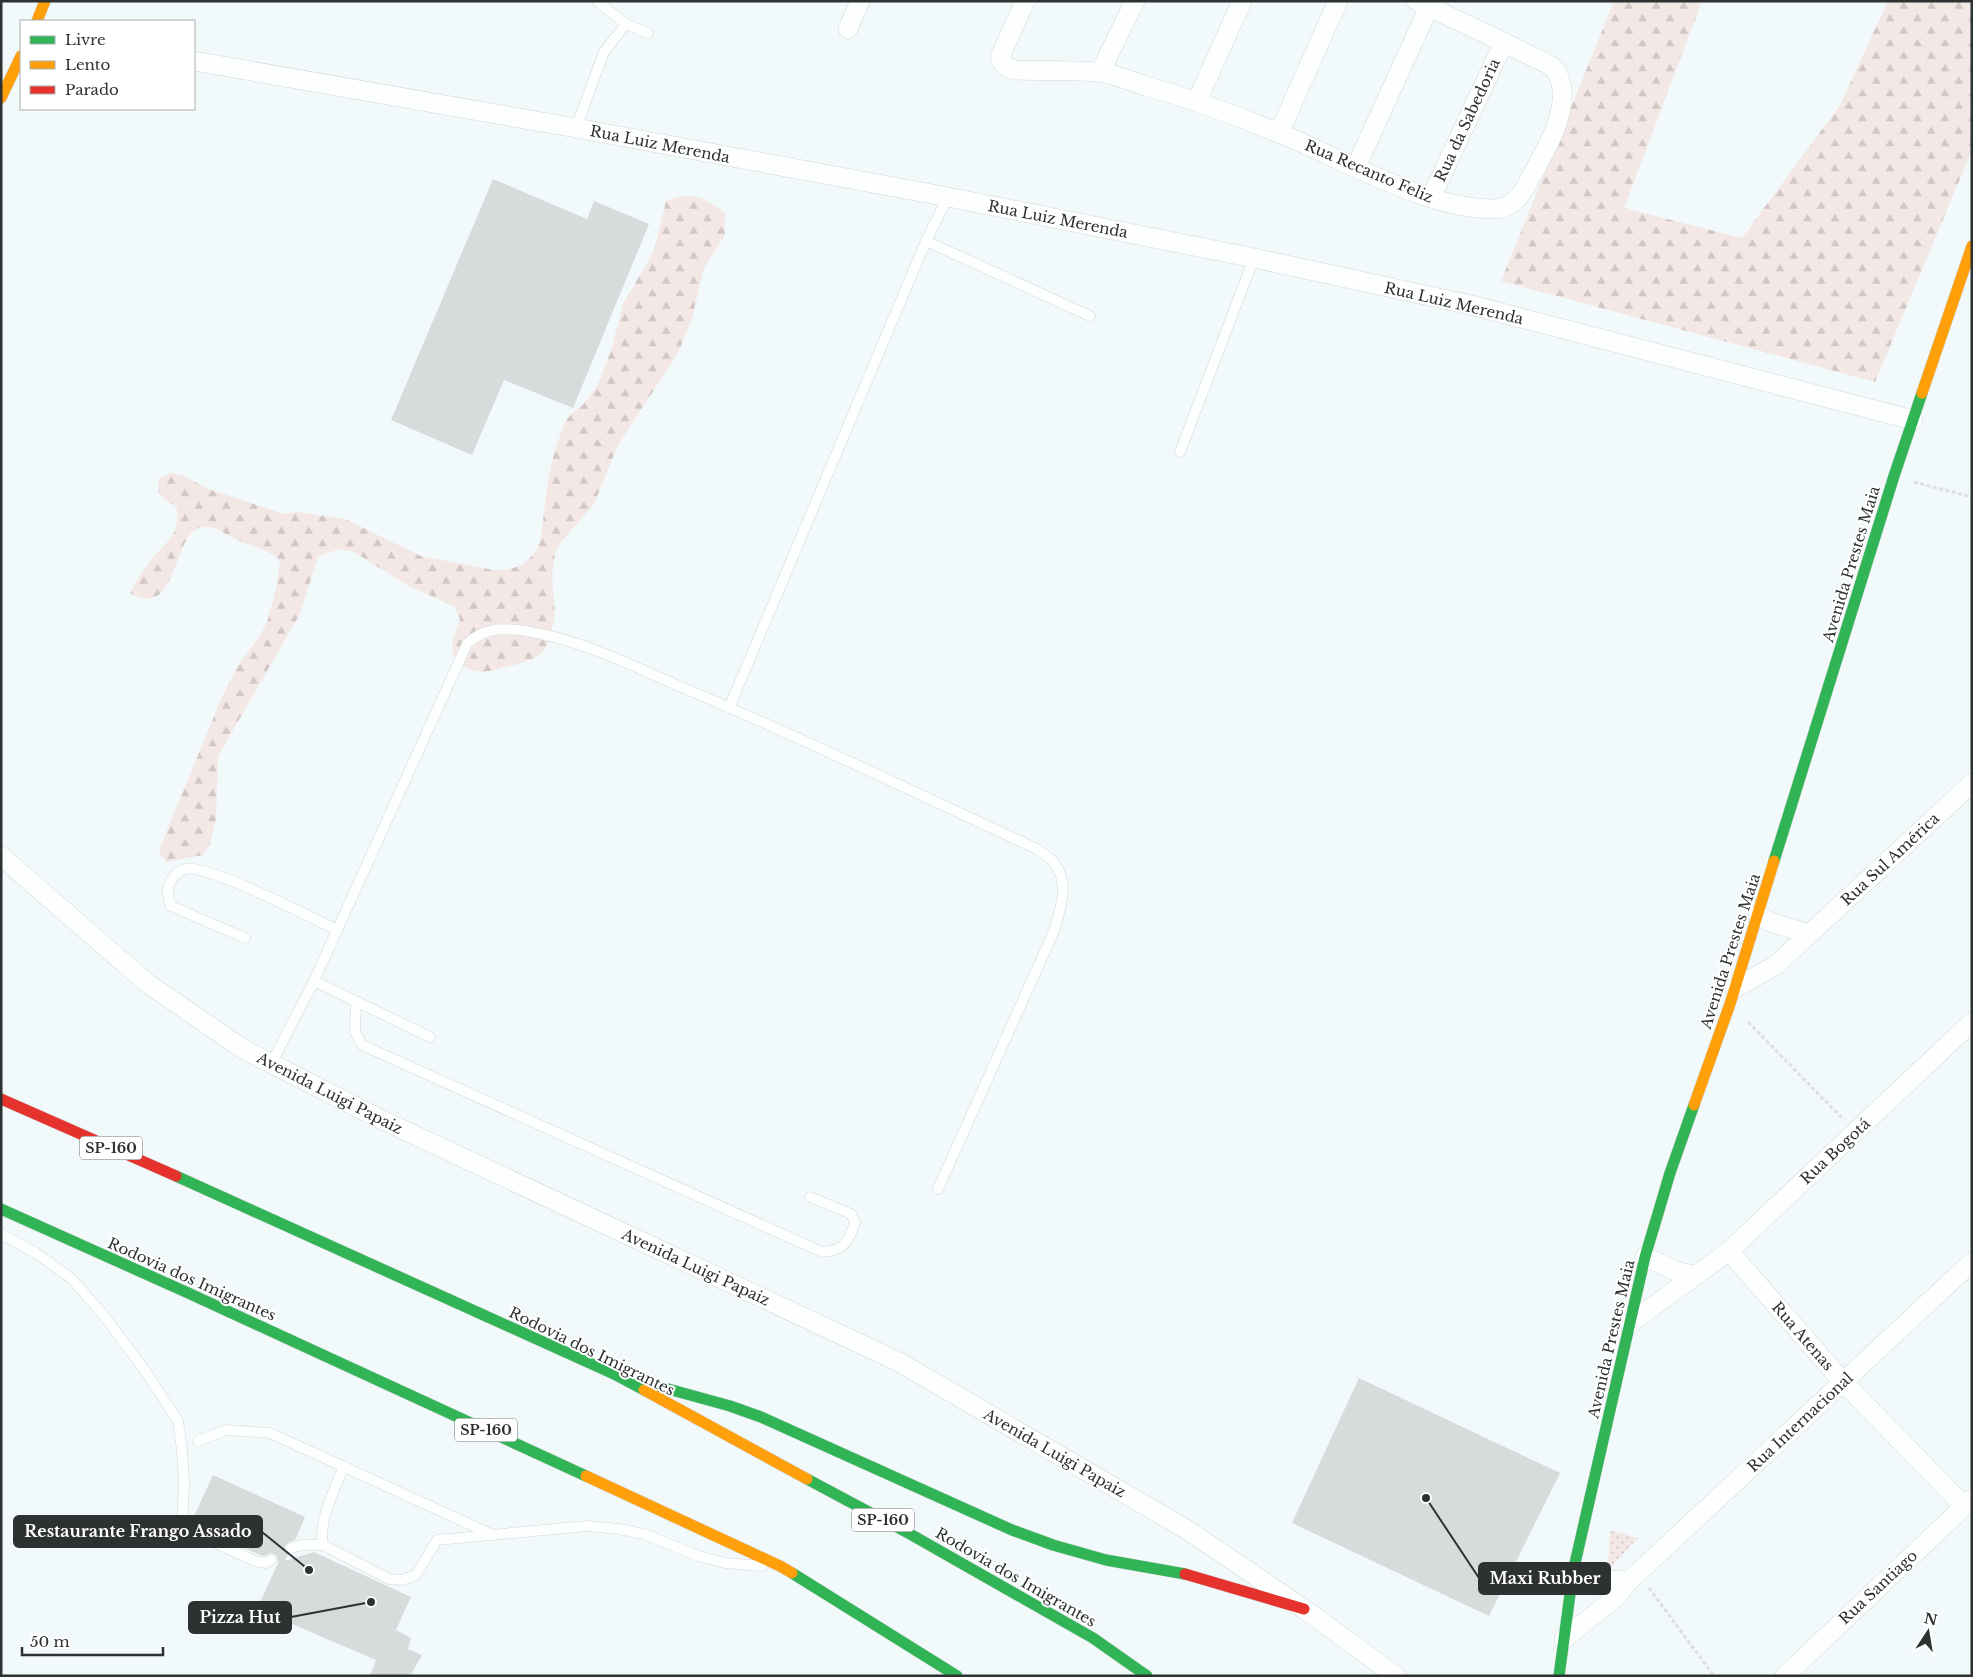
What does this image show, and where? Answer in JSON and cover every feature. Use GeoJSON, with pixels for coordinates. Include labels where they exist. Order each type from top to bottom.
{"type":"FeatureCollection","features":[{"type":"Feature","properties":{"kind":"main road"},"geometry":{"type":"LineString","coordinates":[[37,20],[46,1]]}},
{"type":"Feature","properties":{"kind":"main road"},"geometry":{"type":"LineString","coordinates":[[1,98],[20,58]]}},
{"type":"Feature","properties":{"kind":"main road","name":"Avenida Prestes Maia"},"geometry":{"type":"LineString","coordinates":[[1559,1676],[1573,1572],[1629,1324],[1670,1173],[1733,996],[1894,476],[1972,246]]}},
{"type":"Feature","properties":{"kind":"main road","name":"Rodovia dos Imigrantes"},"geometry":{"type":"LineString","coordinates":[[1,1099],[614,1374],[910,1534],[1093,1638],[1146,1676]]}},
{"type":"Feature","properties":{"kind":"main road","name":"Rodovia dos Imigrantes"},"geometry":{"type":"LineString","coordinates":[[1,1209],[780,1566],[957,1676]]}},
{"type":"Feature","properties":{"kind":"main road"},"geometry":{"type":"LineString","coordinates":[[614,1374],[730,1406],[761,1417],[1012,1530],[1053,1545],[1106,1560],[1181,1573],[1304,1609]]}},
{"type":"Feature","properties":{"kind":"street"},"geometry":{"type":"LineString","coordinates":[[848,30],[860,1]]}},
{"type":"Feature","properties":{"kind":"street","name":"Rua Recanto Feliz"},"geometry":{"type":"LineString","coordinates":[[1025,1],[1000,57],[1004,65],[1015,70],[1100,72],[1197,101],[1279,132],[1431,198],[1472,207],[1494,209],[1508,207],[1518,200],[1527,187],[1557,124],[1562,87],[1557,72],[1547,64],[1504,42],[1423,4]]}},
{"type":"Feature","properties":{"kind":"street"},"geometry":{"type":"LineString","coordinates":[[1100,72],[1134,1]]}},
{"type":"Feature","properties":{"kind":"street"},"geometry":{"type":"LineString","coordinates":[[1197,101],[1242,1]]}},
{"type":"Feature","properties":{"kind":"street"},"geometry":{"type":"LineString","coordinates":[[1279,132],[1338,1]]}},
{"type":"Feature","properties":{"kind":"street"},"geometry":{"type":"LineString","coordinates":[[1356,166],[1423,4]]}},
{"type":"Feature","properties":{"kind":"street","name":"Rua da Sabedoria"},"geometry":{"type":"LineString","coordinates":[[1431,198],[1504,42]]}},
{"type":"Feature","properties":{"kind":"street","name":"Rua Luiz Merenda"},"geometry":{"type":"LineString","coordinates":[[195,61],[576,128],[948,197],[1254,258],[1471,305],[1913,420]]}},
{"type":"Feature","properties":{"kind":"street","name":"Rua Sul América"},"geometry":{"type":"LineString","coordinates":[[1733,996],[1776,966],[1972,783]]}},
{"type":"Feature","properties":{"kind":"street","name":"Avenida Luigi Papaiz"},"geometry":{"type":"LineString","coordinates":[[1,856],[147,984],[243,1049],[378,1118],[899,1362],[1189,1531],[1304,1609],[1396,1676]]}},
{"type":"Feature","properties":{"kind":"street"},"geometry":{"type":"LineString","coordinates":[[1758,915],[1770,922],[1809,934]]}},
{"type":"Feature","properties":{"kind":"street","name":"Rua Bogotá"},"geometry":{"type":"LineString","coordinates":[[1629,1324],[1729,1250],[1972,1022]]}},
{"type":"Feature","properties":{"kind":"street","name":"Rua Atenas"},"geometry":{"type":"LineString","coordinates":[[1729,1250],[1843,1382],[1968,1502]]}},
{"type":"Feature","properties":{"kind":"street"},"geometry":{"type":"LineString","coordinates":[[1646,1257],[1676,1271],[1695,1276]]}},
{"type":"Feature","properties":{"kind":"street","name":"Rua Internacional"},"geometry":{"type":"LineString","coordinates":[[1564,1639],[1616,1597],[1634,1577],[1972,1262]]}},
{"type":"Feature","properties":{"kind":"street","name":"Rua Santiago"},"geometry":{"type":"LineString","coordinates":[[1784,1676],[1968,1502]]}},
{"type":"Feature","properties":{"kind":"street"},"geometry":{"type":"LineString","coordinates":[[1573,1572],[1602,1580],[1634,1577]]}},
{"type":"Feature","properties":{"kind":"lane"},"geometry":{"type":"LineString","coordinates":[[597,1],[626,24],[648,33]]}},
{"type":"Feature","properties":{"kind":"lane"},"geometry":{"type":"LineString","coordinates":[[576,128],[604,52],[626,24]]}},
{"type":"Feature","properties":{"kind":"lane"},"geometry":{"type":"LineString","coordinates":[[729,708],[926,241],[948,197]]}},
{"type":"Feature","properties":{"kind":"lane"},"geometry":{"type":"LineString","coordinates":[[926,241],[1090,316]]}},
{"type":"Feature","properties":{"kind":"lane"},"geometry":{"type":"LineString","coordinates":[[1180,452],[1254,258]]}},
{"type":"Feature","properties":{"kind":"lane"},"geometry":{"type":"LineString","coordinates":[[271,1064],[314,981],[467,644],[476,635],[495,629],[522,631],[578,644],[729,708],[1037,849],[1055,862],[1063,878],[1063,896],[1054,932],[938,1189]]}},
{"type":"Feature","properties":{"kind":"lane"},"geometry":{"type":"LineString","coordinates":[[245,938],[171,906],[168,898],[169,882],[177,873],[186,868],[199,869],[248,888],[337,930]]}},
{"type":"Feature","properties":{"kind":"lane"},"geometry":{"type":"LineString","coordinates":[[314,981],[430,1037]]}},
{"type":"Feature","properties":{"kind":"lane"},"geometry":{"type":"LineString","coordinates":[[356,1002],[354,1032],[362,1046],[822,1252],[838,1250],[849,1238],[855,1222],[851,1214],[810,1197]]}},
{"type":"Feature","properties":{"kind":"lane"},"geometry":{"type":"LineString","coordinates":[[1,1234],[36,1254],[72,1280],[105,1317],[146,1372],[178,1421],[184,1483],[182,1525],[189,1531],[255,1561],[266,1563],[271,1560]]}},
{"type":"Feature","properties":{"kind":"lane"},"geometry":{"type":"LineString","coordinates":[[198,1441],[226,1430],[270,1434],[344,1466],[492,1535]]}},
{"type":"Feature","properties":{"kind":"lane"},"geometry":{"type":"LineString","coordinates":[[323,1545],[321,1538],[329,1503],[344,1466]]}},
{"type":"Feature","properties":{"kind":"lane"},"geometry":{"type":"LineString","coordinates":[[291,1548],[302,1545],[323,1545],[389,1579],[402,1580],[416,1575],[437,1540],[587,1526],[644,1534],[698,1556],[725,1563],[747,1566],[780,1566]]}},
{"type":"Feature","properties":{"kind":"path"},"geometry":{"type":"LineString","coordinates":[[1894,476],[1972,497]]}},
{"type":"Feature","properties":{"kind":"path"},"geometry":{"type":"LineString","coordinates":[[1733,996],[1855,1132]]}},
{"type":"Feature","properties":{"kind":"path"},"geometry":{"type":"LineString","coordinates":[[1634,1577],[1714,1676]]}},
{"type":"Feature","properties":{"kind":"green space"},"geometry":{"type":"Polygon","coordinates":[[[1614,1],[1702,1],[1624,208],[1742,238],[1840,105],[1888,1],[1972,1],[1972,150],[1875,382],[1501,281],[1614,1]]]}},
{"type":"Feature","properties":{"kind":"green space"},"geometry":{"type":"Polygon","coordinates":[[[692,196],[704,199],[725,213],[725,235],[704,268],[692,318],[678,353],[618,445],[594,504],[561,542],[555,552],[552,577],[555,616],[549,641],[542,653],[531,660],[495,670],[483,672],[471,670],[460,664],[453,655],[452,642],[460,619],[455,607],[407,585],[354,552],[342,549],[318,557],[300,614],[218,756],[216,819],[210,844],[203,855],[167,862],[159,852],[163,840],[222,697],[239,664],[261,634],[267,622],[277,585],[280,560],[264,550],[218,530],[209,527],[199,528],[190,534],[166,587],[157,596],[146,599],[130,593],[148,564],[172,536],[177,524],[176,506],[165,500],[158,491],[159,478],[171,473],[184,476],[206,488],[284,514],[297,512],[345,519],[421,556],[493,570],[506,570],[520,566],[538,548],[548,481],[554,453],[564,424],[571,414],[582,406],[597,386],[611,351],[623,304],[654,251],[666,201],[678,197],[692,196]]]}},
{"type":"Feature","properties":{"kind":"green space"},"geometry":{"type":"Polygon","coordinates":[[[1610,1530],[1638,1538],[1608,1570],[1610,1530]]]}},
{"type":"Feature","properties":{"kind":"building"},"geometry":{"type":"Polygon","coordinates":[[[493,179],[587,219],[594,201],[649,224],[573,408],[504,380],[472,455],[391,420],[493,179]]]}},
{"type":"Feature","properties":{"kind":"building"},"geometry":{"type":"Polygon","coordinates":[[[1359,1378],[1560,1473],[1489,1616],[1292,1523],[1359,1378]]]}},
{"type":"Feature","properties":{"kind":"building"},"geometry":{"type":"Polygon","coordinates":[[[213,1475],[305,1517],[295,1540],[285,1546],[288,1554],[285,1561],[314,1552],[411,1597],[396,1630],[411,1638],[408,1649],[422,1655],[410,1676],[370,1676],[376,1660],[257,1609],[278,1563],[277,1556],[271,1553],[265,1556],[260,1555],[191,1523],[213,1475]]]}},
{"type":"Feature","properties":{"kind":"traffic: fast"},"geometry":{"type":"LineString","coordinates":[[1774,861],[1894,476],[1922,393]]}},
{"type":"Feature","properties":{"kind":"traffic: fast"},"geometry":{"type":"LineString","coordinates":[[1559,1676],[1573,1572],[1645,1257],[1670,1173],[1694,1105]]}},
{"type":"Feature","properties":{"kind":"traffic: fast"},"geometry":{"type":"LineString","coordinates":[[176,1176],[614,1374],[644,1390]]}},
{"type":"Feature","properties":{"kind":"traffic: fast"},"geometry":{"type":"LineString","coordinates":[[1,1209],[586,1476]]}},
{"type":"Feature","properties":{"kind":"traffic: fast"},"geometry":{"type":"LineString","coordinates":[[661,1387],[730,1406],[761,1417],[1012,1530],[1053,1545],[1106,1560],[1185,1574]]}},
{"type":"Feature","properties":{"kind":"traffic: fast"},"geometry":{"type":"LineString","coordinates":[[807,1479],[910,1534],[1093,1638],[1147,1676]]}},
{"type":"Feature","properties":{"kind":"traffic: fast"},"geometry":{"type":"LineString","coordinates":[[792,1573],[957,1676]]}},
{"type":"Feature","properties":{"kind":"traffic: slow"},"geometry":{"type":"LineString","coordinates":[[37,20],[45,1]]}},
{"type":"Feature","properties":{"kind":"traffic: slow"},"geometry":{"type":"LineString","coordinates":[[1,98],[20,58]]}},
{"type":"Feature","properties":{"kind":"traffic: slow"},"geometry":{"type":"LineString","coordinates":[[1922,393],[1972,246]]}},
{"type":"Feature","properties":{"kind":"traffic: slow"},"geometry":{"type":"LineString","coordinates":[[1694,1105],[1730,1004],[1774,861]]}},
{"type":"Feature","properties":{"kind":"traffic: slow"},"geometry":{"type":"LineString","coordinates":[[644,1390],[807,1479]]}},
{"type":"Feature","properties":{"kind":"traffic: slow"},"geometry":{"type":"LineString","coordinates":[[586,1476],[792,1573]]}},
{"type":"Feature","properties":{"kind":"traffic: jam"},"geometry":{"type":"LineString","coordinates":[[1,1099],[176,1176]]}},
{"type":"Feature","properties":{"kind":"traffic: jam"},"geometry":{"type":"LineString","coordinates":[[1185,1574],[1304,1609]]}},
{"type":"Feature","properties":{"kind":"place","name":"Maxi Rubber"},"geometry":{"type":"Point","coordinates":[1426,1498]}},
{"type":"Feature","properties":{"kind":"place","name":"Restaurante Frango Assado"},"geometry":{"type":"Point","coordinates":[309,1570]}},
{"type":"Feature","properties":{"kind":"place","name":"Pizza Hut"},"geometry":{"type":"Point","coordinates":[371,1602]}}]}
